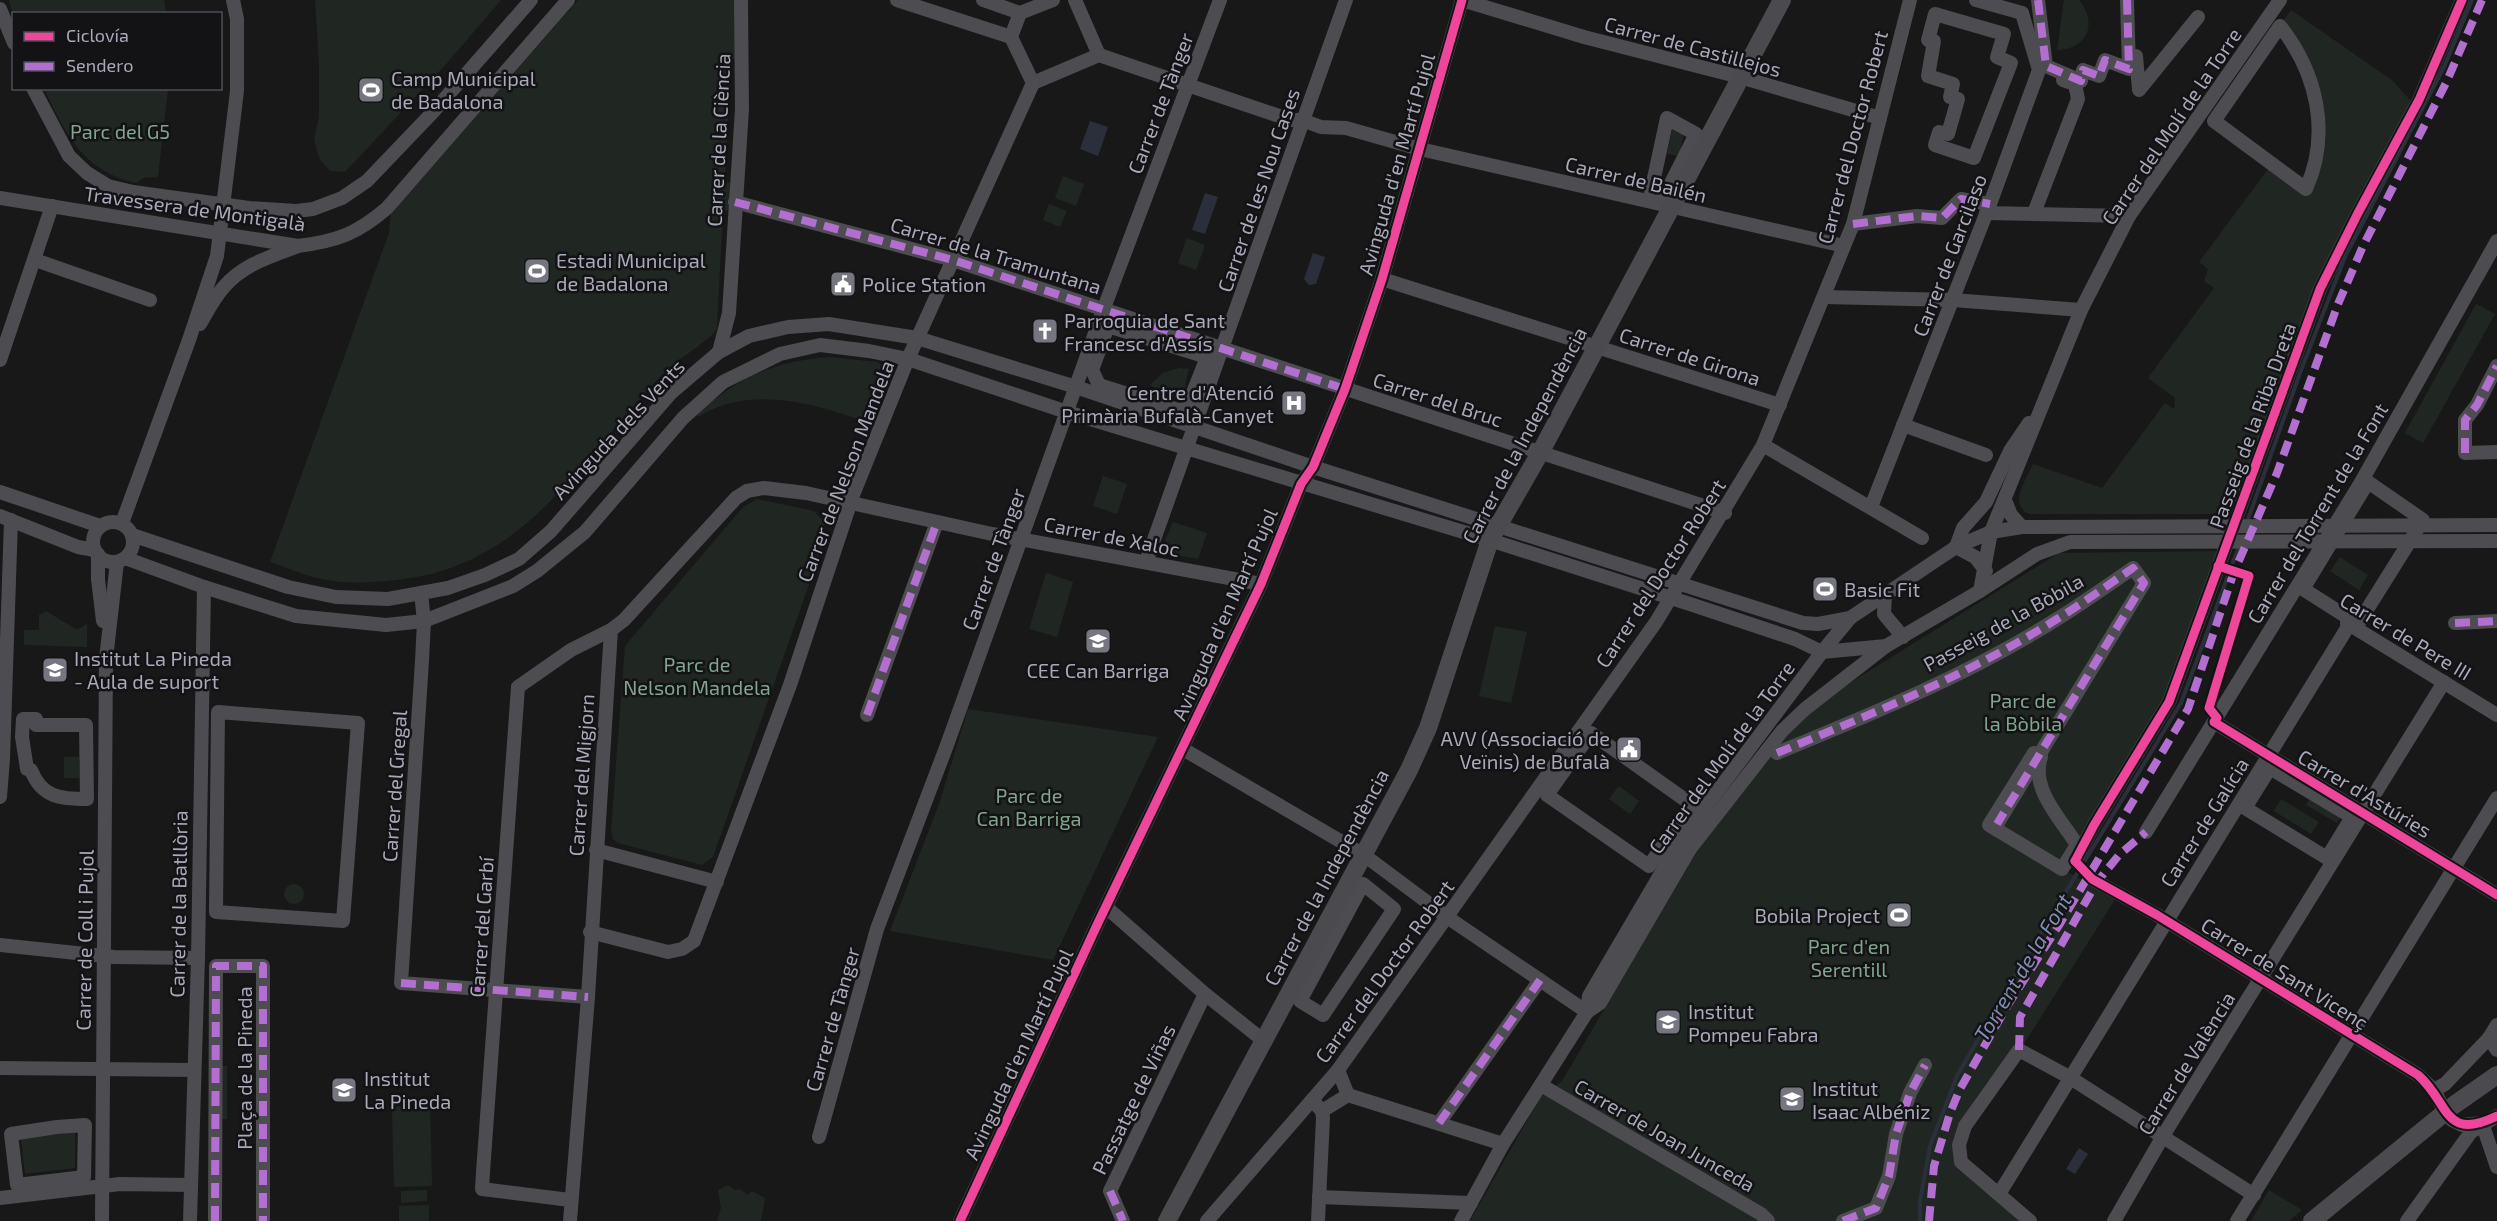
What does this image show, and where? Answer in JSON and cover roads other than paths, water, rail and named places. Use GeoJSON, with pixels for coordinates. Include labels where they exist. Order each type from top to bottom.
{"type":"FeatureCollection","features":[{"type":"Feature","properties":{"kind":"street"},"geometry":{"type":"LineString","coordinates":[[122,524],[217,256],[237,92],[237,19],[233,0]]}},
{"type":"Feature","properties":{"kind":"street","name":"Travessera de Montigalà"},"geometry":{"type":"LineString","coordinates":[[34,90],[69,156],[97,180],[119,189],[222,204],[296,211],[328,205],[354,192],[367,181],[433,112],[531,0]]}},
{"type":"Feature","properties":{"kind":"street","name":"Travessera de Montigalà"},"geometry":{"type":"LineString","coordinates":[[0,198],[298,246],[347,236],[361,229],[387,208],[568,0]]}},
{"type":"Feature","properties":{"kind":"street","name":"Carrer de la Ciència"},"geometry":{"type":"LineString","coordinates":[[719,352],[729,313],[742,109],[741,0]]}},
{"type":"Feature","properties":{"kind":"street"},"geometry":{"type":"LineString","coordinates":[[897,0],[1011,37]]}},
{"type":"Feature","properties":{"kind":"street"},"geometry":{"type":"LineString","coordinates":[[983,0],[1020,12],[1053,0]]}},
{"type":"Feature","properties":{"kind":"street"},"geometry":{"type":"LineString","coordinates":[[1020,12],[1011,37],[1033,83],[1100,55],[1075,0]]}},
{"type":"Feature","properties":{"kind":"street","name":"Carrer de Tànger"},"geometry":{"type":"LineString","coordinates":[[819,1137],[877,929],[1104,308],[1220,0]]}},
{"type":"Feature","properties":{"kind":"street","name":"Carrer de les Nou Cases"},"geometry":{"type":"LineString","coordinates":[[1146,562],[1346,0]]}},
{"type":"Feature","properties":{"kind":"street","name":"Carrer de Castillejos"},"geometry":{"type":"LineString","coordinates":[[1462,0],[1584,37],[1740,77],[1880,118]]}},
{"type":"Feature","properties":{"kind":"street","name":"Avinguda d'en Martí Pujol"},"geometry":{"type":"LineString","coordinates":[[960,1221],[1106,907],[1261,584],[1301,484],[1313,467],[1345,389],[1382,279],[1462,0]]}},
{"type":"Feature","properties":{"kind":"street","name":"Carrer de la Independència"},"geometry":{"type":"LineString","coordinates":[[1167,1221],[1365,855],[1428,728],[1495,532],[1540,453],[1782,0]]}},
{"type":"Feature","properties":{"kind":"street","name":"Carrer del Doctor Robert"},"geometry":{"type":"LineString","coordinates":[[1207,1221],[1317,1106],[1338,1070],[1672,598],[1725,513],[1763,446],[1853,225],[1910,0]]}},
{"type":"Feature","properties":{"kind":"street"},"geometry":{"type":"LineString","coordinates":[[1976,0],[2024,7],[2039,70],[2075,84],[2078,99],[2034,213]]}},
{"type":"Feature","properties":{"kind":"street"},"geometry":{"type":"LineString","coordinates":[[2038,0],[2046,66],[2081,81],[2082,70],[2099,76],[2105,60],[2129,69],[2129,0]]}},
{"type":"Feature","properties":{"kind":"street"},"geometry":{"type":"LineString","coordinates":[[2129,0],[2139,90],[2198,17]]}},
{"type":"Feature","properties":{"kind":"street","name":"Carrer del Molí de la Torre"},"geometry":{"type":"LineString","coordinates":[[1461,1221],[1503,1143],[1587,1012],[1600,1003],[1690,849],[1782,731],[1804,709],[1886,646],[1980,591],[1986,571],[1991,532],[2081,310],[2129,216],[2280,0]]}},
{"type":"Feature","properties":{"kind":"street","name":"Passeig de la Riba Dreta"},"geometry":{"type":"LineString","coordinates":[[2075,861],[2094,825],[2169,702],[2320,289],[2419,100],[2462,0]]}},
{"type":"Feature","properties":{"kind":"street"},"geometry":{"type":"LineString","coordinates":[[0,9],[12,38]]}},
{"type":"Feature","properties":{"kind":"street"},"geometry":{"type":"LineString","coordinates":[[1935,14],[2004,34],[1997,57],[2011,63],[1974,158],[1935,145],[1939,132],[1948,134],[1958,99],[1950,97],[1953,84],[1928,76],[1934,41],[1928,40],[1935,14]]}},
{"type":"Feature","properties":{"kind":"street"},"geometry":{"type":"LineString","coordinates":[[2280,26],[2305,66],[2313,85],[2318,107],[2319,138],[2316,158],[2306,189],[2214,121],[2280,26]]}},
{"type":"Feature","properties":{"kind":"street","name":"Carrer de Bailén"},"geometry":{"type":"LineString","coordinates":[[1100,55],[1291,120],[1302,120],[1321,127],[1346,128],[1420,149],[1844,246]]}},
{"type":"Feature","properties":{"kind":"street","name":"Carrer de Garcilaso"},"geometry":{"type":"LineString","coordinates":[[1871,507],[1988,209],[2039,70]]}},
{"type":"Feature","properties":{"kind":"street","name":"Carrer de Nelson Mandela"},"geometry":{"type":"LineString","coordinates":[[590,932],[668,952],[682,949],[694,941],[790,685],[850,502],[917,338],[1033,83]]}},
{"type":"Feature","properties":{"kind":"street"},"geometry":{"type":"LineString","coordinates":[[1667,118],[1696,134],[1665,195],[1651,192],[1665,129],[1667,118]]}},
{"type":"Feature","properties":{"kind":"street"},"geometry":{"type":"LineString","coordinates":[[1853,225],[1917,216],[1941,218],[1961,199],[1988,209],[2129,216]]}},
{"type":"Feature","properties":{"kind":"street","name":"Carrer de la Tramuntana"},"geometry":{"type":"LineString","coordinates":[[735,202],[953,260],[1345,389]]}},
{"type":"Feature","properties":{"kind":"street"},"geometry":{"type":"LineString","coordinates":[[0,360],[52,206]]}},
{"type":"Feature","properties":{"kind":"street","name":"Carrer del Torrent de la Font"},"geometry":{"type":"LineString","coordinates":[[2146,832],[2360,484],[2497,241]]}},
{"type":"Feature","properties":{"kind":"street"},"geometry":{"type":"LineString","coordinates":[[189,340],[222,288],[242,270],[259,260],[298,246]]}},
{"type":"Feature","properties":{"kind":"street"},"geometry":{"type":"LineString","coordinates":[[34,260],[150,300]]}},
{"type":"Feature","properties":{"kind":"street","name":"Carrer de Girona"},"geometry":{"type":"LineString","coordinates":[[1382,279],[1780,405]]}},
{"type":"Feature","properties":{"kind":"street"},"geometry":{"type":"LineString","coordinates":[[1824,297],[1953,300],[2081,310]]}},
{"type":"Feature","properties":{"kind":"street","name":"Avinguda dels Vents"},"geometry":{"type":"LineString","coordinates":[[132,535],[288,587],[336,597],[388,599],[455,586],[519,559],[551,531],[671,393],[719,352],[748,336],[788,327],[829,324],[917,338],[1076,387],[1313,467],[1495,532]]}},
{"type":"Feature","properties":{"kind":"street"},"geometry":{"type":"LineString","coordinates":[[1108,326],[1206,357],[1189,405],[1181,410],[1099,385],[1092,370],[1108,326]]}},
{"type":"Feature","properties":{"kind":"street","name":"Avinguda dels Vents"},"geometry":{"type":"LineString","coordinates":[[121,560],[296,616],[386,625],[424,621],[513,586],[537,571],[585,531],[683,418],[723,382],[780,354],[820,345],[908,359],[1067,412],[1301,484],[1495,532]]}},
{"type":"Feature","properties":{"kind":"street"},"geometry":{"type":"LineString","coordinates":[[2497,366],[2477,405],[2465,420],[2465,453],[2497,452]]}},
{"type":"Feature","properties":{"kind":"street","name":"Carrer del Bruc"},"geometry":{"type":"LineString","coordinates":[[1345,389],[1725,513]]}},
{"type":"Feature","properties":{"kind":"street","name":"Carrer del Molí de la Torre"},"geometry":{"type":"LineString","coordinates":[[1956,547],[1963,528],[1986,502],[2010,451],[2040,408]]}},
{"type":"Feature","properties":{"kind":"street"},"geometry":{"type":"LineString","coordinates":[[1903,425],[1986,455]]}},
{"type":"Feature","properties":{"kind":"street"},"geometry":{"type":"LineString","coordinates":[[1763,446],[1922,538]]}},
{"type":"Feature","properties":{"kind":"street"},"geometry":{"type":"LineString","coordinates":[[2368,482],[2422,520],[2354,624],[2303,589],[2368,482]]}},
{"type":"Feature","properties":{"kind":"street"},"geometry":{"type":"LineString","coordinates":[[611,630],[624,620],[736,498],[747,491],[764,488],[850,502]]}},
{"type":"Feature","properties":{"kind":"street"},"geometry":{"type":"LineString","coordinates":[[0,492],[100,526],[111,522],[122,524],[132,535],[132,548],[121,560],[104,560],[96,552],[5,518],[0,797]]}},
{"type":"Feature","properties":{"kind":"street"},"geometry":{"type":"LineString","coordinates":[[2005,500],[2011,515],[2022,527]]}},
{"type":"Feature","properties":{"kind":"street","name":"Carrer de Xaloc"},"geometry":{"type":"LineString","coordinates":[[850,502],[1021,539],[1261,584]]}},
{"type":"Feature","properties":{"kind":"street"},"geometry":{"type":"LineString","coordinates":[[867,715],[937,522]]}},
{"type":"Feature","properties":{"kind":"street"},"geometry":{"type":"LineString","coordinates":[[1991,532],[2022,527],[2497,525]]}},
{"type":"Feature","properties":{"kind":"street"},"geometry":{"type":"LineString","coordinates":[[96,552],[94,537],[100,526]]}},
{"type":"Feature","properties":{"kind":"street"},"geometry":{"type":"LineString","coordinates":[[1495,532],[1681,583],[1803,623],[1818,624],[1850,618]]}},
{"type":"Feature","properties":{"kind":"street"},"geometry":{"type":"LineString","coordinates":[[1495,532],[1672,598],[1795,639],[1822,651]]}},
{"type":"Feature","properties":{"kind":"street","name":"Carrer del Molí de la Torre"},"geometry":{"type":"LineString","coordinates":[[1587,1012],[1589,996],[1680,841],[1822,651],[1850,618],[1956,547],[1991,532]]}},
{"type":"Feature","properties":{"kind":"street"},"geometry":{"type":"LineString","coordinates":[[1980,591],[2048,548],[2070,542],[2497,541]]}},
{"type":"Feature","properties":{"kind":"street","name":"Carrer de Coll i Pujol"},"geometry":{"type":"LineString","coordinates":[[78,547],[98,579]]}},
{"type":"Feature","properties":{"kind":"street"},"geometry":{"type":"LineString","coordinates":[[1956,547],[1975,557],[1986,571]]}},
{"type":"Feature","properties":{"kind":"street","name":"Carrer de Coll i Pujol"},"geometry":{"type":"LineString","coordinates":[[96,552],[106,659],[102,1221]]}},
{"type":"Feature","properties":{"kind":"street","name":"Carrer de Coll i Pujol"},"geometry":{"type":"LineString","coordinates":[[106,659],[121,560]]}},
{"type":"Feature","properties":{"kind":"street","name":"Passeig de la Bòbila"},"geometry":{"type":"LineString","coordinates":[[1777,753],[1836,729],[1964,670],[2056,620],[2133,568],[2144,583],[1997,824]]}},
{"type":"Feature","properties":{"kind":"street","name":"Carrer de la Batllòria"},"geometry":{"type":"LineString","coordinates":[[190,1221],[198,958],[204,587]]}},
{"type":"Feature","properties":{"kind":"street","name":"Carrer de Pere III"},"geometry":{"type":"LineString","coordinates":[[2294,591],[2354,624],[2497,715]]}},
{"type":"Feature","properties":{"kind":"street","name":"Carrer del Gregal"},"geometry":{"type":"LineString","coordinates":[[421,593],[424,621],[400,983],[496,990]]}},
{"type":"Feature","properties":{"kind":"street"},"geometry":{"type":"LineString","coordinates":[[1886,595],[1884,614],[1904,637]]}},
{"type":"Feature","properties":{"kind":"street"},"geometry":{"type":"LineString","coordinates":[[2455,623],[2497,621]]}},
{"type":"Feature","properties":{"kind":"street","name":"Carrer de Galícia"},"geometry":{"type":"LineString","coordinates":[[1999,1194],[2268,756],[2354,624]]}},
{"type":"Feature","properties":{"kind":"street","name":"Carrer del Migjorn"},"geometry":{"type":"LineString","coordinates":[[570,1221],[588,997],[590,932],[611,630]]}},
{"type":"Feature","properties":{"kind":"street","name":"Carrer del Garbí"},"geometry":{"type":"LineString","coordinates":[[570,1200],[482,1190],[496,990],[518,687],[571,650],[611,630]]}},
{"type":"Feature","properties":{"kind":"street","name":"Carrer del Molí de la Torre"},"geometry":{"type":"LineString","coordinates":[[1822,651],[1886,646]]}},
{"type":"Feature","properties":{"kind":"street","name":"Carrer de València"},"geometry":{"type":"LineString","coordinates":[[2114,1221],[2162,1138],[2444,682]]}},
{"type":"Feature","properties":{"kind":"street"},"geometry":{"type":"LineString","coordinates":[[218,712],[358,723],[343,921],[216,912],[218,712]]}},
{"type":"Feature","properties":{"kind":"street"},"geometry":{"type":"LineString","coordinates":[[22,719],[36,719],[36,725],[86,725],[87,799],[62,799],[51,795],[36,780],[31,770],[27,770],[22,719]]}},
{"type":"Feature","properties":{"kind":"street","name":"Carrer d'Astúries"},"geometry":{"type":"LineString","coordinates":[[2214,722],[2497,895]]}},
{"type":"Feature","properties":{"kind":"street"},"geometry":{"type":"LineString","coordinates":[[1591,733],[1691,804],[1649,866],[1547,795],[1591,733]]}},
{"type":"Feature","properties":{"kind":"street"},"geometry":{"type":"LineString","coordinates":[[1183,749],[1365,855],[1447,917],[1587,1012]]}},
{"type":"Feature","properties":{"kind":"street"},"geometry":{"type":"LineString","coordinates":[[2034,753],[2038,756],[2041,758],[2037,775],[2042,789],[2077,844],[2062,869],[1989,825],[2034,753]]}},
{"type":"Feature","properties":{"kind":"street"},"geometry":{"type":"LineString","coordinates":[[2270,768],[2352,817],[2326,858],[2245,808],[2270,768]]}},
{"type":"Feature","properties":{"kind":"street"},"geometry":{"type":"LineString","coordinates":[[2237,1221],[2497,798]]}},
{"type":"Feature","properties":{"kind":"street"},"geometry":{"type":"LineString","coordinates":[[596,850],[717,882]]}},
{"type":"Feature","properties":{"kind":"street","name":"Carrer de Sant Vicenç"},"geometry":{"type":"LineString","coordinates":[[2092,879],[2261,978],[2418,1075],[2434,1090],[2445,1112]]}},
{"type":"Feature","properties":{"kind":"street"},"geometry":{"type":"LineString","coordinates":[[1363,884],[1394,909],[1323,1016],[1300,1001],[1321,962],[1363,884]]}},
{"type":"Feature","properties":{"kind":"street"},"geometry":{"type":"LineString","coordinates":[[1106,907],[1205,994],[1264,1041]]}},
{"type":"Feature","properties":{"kind":"street"},"geometry":{"type":"LineString","coordinates":[[0,945],[103,956],[198,958]]}},
{"type":"Feature","properties":{"kind":"street","name":"Plaça de la Pineda"},"geometry":{"type":"LineString","coordinates":[[215,1221],[216,966],[263,966],[263,1221]]}},
{"type":"Feature","properties":{"kind":"street"},"geometry":{"type":"LineString","coordinates":[[1438,1123],[1540,980]]}},
{"type":"Feature","properties":{"kind":"street"},"geometry":{"type":"LineString","coordinates":[[496,990],[588,997]]}},
{"type":"Feature","properties":{"kind":"street","name":"Passatge de Viñas"},"geometry":{"type":"LineString","coordinates":[[1123,1221],[1110,1191],[1205,994]]}},
{"type":"Feature","properties":{"kind":"street"},"geometry":{"type":"LineString","coordinates":[[2434,1090],[2445,1084],[2489,1038],[2497,1025]]}},
{"type":"Feature","properties":{"kind":"street"},"geometry":{"type":"LineString","coordinates":[[2489,1038],[2497,1050]]}},
{"type":"Feature","properties":{"kind":"street"},"geometry":{"type":"LineString","coordinates":[[2030,1221],[1961,1162],[1959,1145],[1965,1125],[2019,1050],[2069,1077],[2254,1195]]}},
{"type":"Feature","properties":{"kind":"street"},"geometry":{"type":"LineString","coordinates":[[1843,1221],[1876,1208],[1889,1176],[1896,1134],[1910,1093],[1925,1065]]}},
{"type":"Feature","properties":{"kind":"street"},"geometry":{"type":"LineString","coordinates":[[0,1068],[102,1067],[193,1070]]}},
{"type":"Feature","properties":{"kind":"street"},"geometry":{"type":"LineString","coordinates":[[1338,1070],[1348,1095]]}},
{"type":"Feature","properties":{"kind":"street"},"geometry":{"type":"LineString","coordinates":[[2312,1221],[2445,1112],[2497,1075]]}},
{"type":"Feature","properties":{"kind":"street","name":"Carrer de Joan Junceda"},"geometry":{"type":"LineString","coordinates":[[1541,1085],[1761,1214],[1768,1221]]}},
{"type":"Feature","properties":{"kind":"street"},"geometry":{"type":"LineString","coordinates":[[1318,1221],[1317,1106],[1348,1095],[1503,1143]]}},
{"type":"Feature","properties":{"kind":"street"},"geometry":{"type":"LineString","coordinates":[[2445,1112],[2462,1125],[2482,1123]]}},
{"type":"Feature","properties":{"kind":"street"},"geometry":{"type":"LineString","coordinates":[[2407,1221],[2471,1132],[2482,1123],[2497,1116]]}},
{"type":"Feature","properties":{"kind":"street"},"geometry":{"type":"LineString","coordinates":[[2482,1123],[2497,1167]]}},
{"type":"Feature","properties":{"kind":"street"},"geometry":{"type":"LineString","coordinates":[[85,1125],[84,1177],[17,1185],[11,1134],[57,1126],[85,1125]]}},
{"type":"Feature","properties":{"kind":"street"},"geometry":{"type":"LineString","coordinates":[[0,1198],[120,1184],[190,1185]]}},
{"type":"Feature","properties":{"kind":"street"},"geometry":{"type":"LineString","coordinates":[[1319,1197],[1471,1203]]}},
{"type":"Feature","properties":{"kind":"water"},"geometry":{"type":"Polygon","coordinates":[[[1090,121],[1108,127],[1098,156],[1080,149],[1090,121]]]}},
{"type":"Feature","properties":{"kind":"water"},"geometry":{"type":"Polygon","coordinates":[[[1205,193],[1218,197],[1205,234],[1192,230],[1205,193]]]}},
{"type":"Feature","properties":{"kind":"water"},"geometry":{"type":"Polygon","coordinates":[[[1313,253],[1325,257],[1316,284],[1309,285],[1304,279],[1313,253]]]}},
{"type":"Feature","properties":{"kind":"water"},"geometry":{"type":"Polygon","coordinates":[[[2079,1148],[2088,1154],[2075,1174],[2066,1169],[2079,1148]]]}},
{"type":"Feature","properties":{"kind":"waterway","name":"Torrent de la Font"},"geometry":{"type":"LineString","coordinates":[[2247,522],[2300,373],[2345,257],[2444,67],[2472,0]]}},
{"type":"Feature","properties":{"kind":"waterway","name":"Torrent de la Font"},"geometry":{"type":"LineString","coordinates":[[1920,1221],[1920,1201],[1930,1146],[1957,1076],[2011,982],[2181,703],[2239,546]]}},
{"type":"Feature","properties":{"kind":"place","name":"Camp Municipal de Badalona"},"geometry":{"type":"Point","coordinates":[371,90]}},
{"type":"Feature","properties":{"kind":"place","name":"Estadi Municipal de Badalona"},"geometry":{"type":"Point","coordinates":[537,271]}},
{"type":"Feature","properties":{"kind":"place","name":"Police Station"},"geometry":{"type":"Point","coordinates":[843,284]}},
{"type":"Feature","properties":{"kind":"place","name":"Parroquia de Sant Francesc d'Assís"},"geometry":{"type":"Point","coordinates":[1045,331]}},
{"type":"Feature","properties":{"kind":"place","name":"Centre d'Atenció Primària Bufalà-Canyet"},"geometry":{"type":"Point","coordinates":[1294,403]}},
{"type":"Feature","properties":{"kind":"place","name":"Basic Fit"},"geometry":{"type":"Point","coordinates":[1825,589]}},
{"type":"Feature","properties":{"kind":"place","name":"CEE Can Barriga"},"geometry":{"type":"Point","coordinates":[1098,641]}},
{"type":"Feature","properties":{"kind":"place","name":"Institut La Pineda - Aula de suport"},"geometry":{"type":"Point","coordinates":[55,670]}},
{"type":"Feature","properties":{"kind":"place","name":"AVV (Associació de Veïnis) de Bufalà"},"geometry":{"type":"Point","coordinates":[1629,749]}},
{"type":"Feature","properties":{"kind":"place","name":"Bobila Project"},"geometry":{"type":"Point","coordinates":[1899,915]}},
{"type":"Feature","properties":{"kind":"place","name":"Institut Pompeu Fabra"},"geometry":{"type":"Point","coordinates":[1668,1022]}},
{"type":"Feature","properties":{"kind":"place","name":"Institut La Pineda"},"geometry":{"type":"Point","coordinates":[344,1090]}},
{"type":"Feature","properties":{"kind":"place","name":"Institut Isaac Albéniz"},"geometry":{"type":"Point","coordinates":[1792,1099]}},
{"type":"Feature","properties":{"kind":"park label","name":"Parc del G5"},"geometry":{"type":"Point","coordinates":[120,131]}},
{"type":"Feature","properties":{"kind":"park label","name":"Parc de Nelson Mandela"},"geometry":{"type":"Point","coordinates":[697,676]}},
{"type":"Feature","properties":{"kind":"park label","name":"Parc de la Bòbila"},"geometry":{"type":"Point","coordinates":[2023,712]}},
{"type":"Feature","properties":{"kind":"park label","name":"Parc de Can Barriga"},"geometry":{"type":"Point","coordinates":[1029,806]}},
{"type":"Feature","properties":{"kind":"park label","name":"Parc d'en Serentill"},"geometry":{"type":"Point","coordinates":[1849,958]}}]}
